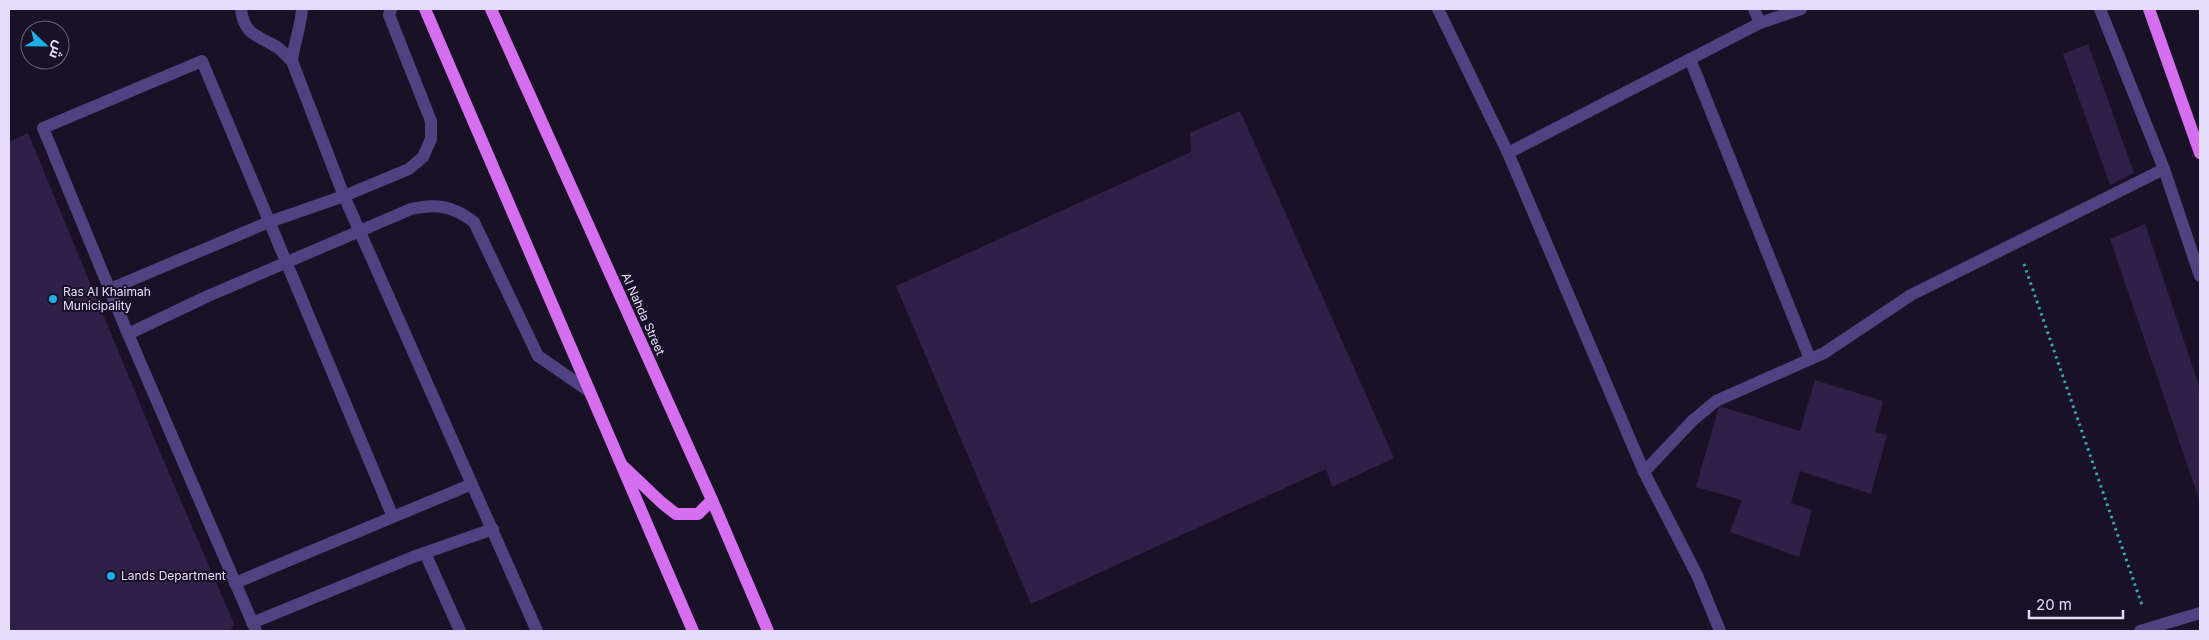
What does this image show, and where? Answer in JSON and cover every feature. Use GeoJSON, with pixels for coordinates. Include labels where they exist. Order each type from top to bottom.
{"type":"FeatureCollection","features":[{"type":"Feature","properties":{"kind":"main road"},"geometry":{"type":"LineString","coordinates":[[425,9],[693,631]]}},
{"type":"Feature","properties":{"kind":"main road","name":"Al Nahda Street"},"geometry":{"type":"LineString","coordinates":[[491,9],[712,500],[768,631]]}},
{"type":"Feature","properties":{"kind":"main road"},"geometry":{"type":"LineString","coordinates":[[2149,9],[2200,153]]}},
{"type":"Feature","properties":{"kind":"main road"},"geometry":{"type":"LineString","coordinates":[[619,462],[676,514],[698,514],[712,500]]}},
{"type":"Feature","properties":{"kind":"street"},"geometry":{"type":"LineString","coordinates":[[241,9],[242,22],[252,35],[280,49],[292,61],[344,196],[538,631]]}},
{"type":"Feature","properties":{"kind":"street"},"geometry":{"type":"LineString","coordinates":[[292,61],[295,40],[302,20],[302,9]]}},
{"type":"Feature","properties":{"kind":"street"},"geometry":{"type":"LineString","coordinates":[[110,289],[269,222],[344,196],[409,169],[423,157],[431,139],[431,121],[389,15],[391,9]]}},
{"type":"Feature","properties":{"kind":"street"},"geometry":{"type":"LineString","coordinates":[[1438,9],[1508,153],[1644,472],[1697,575],[1720,631]]}},
{"type":"Feature","properties":{"kind":"street"},"geometry":{"type":"LineString","coordinates":[[1754,9],[1760,23]]}},
{"type":"Feature","properties":{"kind":"street"},"geometry":{"type":"LineString","coordinates":[[1508,153],[1760,23],[1801,9]]}},
{"type":"Feature","properties":{"kind":"street"},"geometry":{"type":"LineString","coordinates":[[2100,9],[2164,169],[2200,276]]}},
{"type":"Feature","properties":{"kind":"street"},"geometry":{"type":"LineString","coordinates":[[1690,59],[1810,359]]}},
{"type":"Feature","properties":{"kind":"street"},"geometry":{"type":"LineString","coordinates":[[393,517],[202,61],[43,128],[128,334],[254,627],[425,553],[493,529]]}},
{"type":"Feature","properties":{"kind":"street"},"geometry":{"type":"LineString","coordinates":[[1644,472],[1692,421],[1716,402],[1824,353],[1911,295],[2164,169]]}},
{"type":"Feature","properties":{"kind":"street"},"geometry":{"type":"LineString","coordinates":[[128,334],[208,296],[287,264],[411,209],[427,205],[445,206],[461,212],[474,222],[538,356],[589,391]]}},
{"type":"Feature","properties":{"kind":"street"},"geometry":{"type":"LineString","coordinates":[[235,583],[472,484]]}},
{"type":"Feature","properties":{"kind":"street"},"geometry":{"type":"LineString","coordinates":[[425,553],[460,631]]}},
{"type":"Feature","properties":{"kind":"street"},"geometry":{"type":"LineString","coordinates":[[2145,630],[2200,613]]}},
{"type":"Feature","properties":{"kind":"path"},"geometry":{"type":"LineString","coordinates":[[2017,242],[2145,630]]}},
{"type":"Feature","properties":{"kind":"building"},"geometry":{"type":"Polygon","coordinates":[[[2088,44],[2134,173],[2110,185],[2063,54],[2088,44]]]}},
{"type":"Feature","properties":{"kind":"building"},"geometry":{"type":"Polygon","coordinates":[[[1240,111],[1394,458],[1332,487],[1326,469],[1031,604],[896,286],[1191,152],[1190,133],[1240,111]]]}},
{"type":"Feature","properties":{"kind":"building"},"geometry":{"type":"Polygon","coordinates":[[[28,133],[162,457],[234,624],[230,631],[9,631],[9,142],[28,133]]]}},
{"type":"Feature","properties":{"kind":"building"},"geometry":{"type":"Polygon","coordinates":[[[2145,224],[2200,389],[2200,502],[2110,239],[2145,224]]]}},
{"type":"Feature","properties":{"kind":"building"},"geometry":{"type":"Polygon","coordinates":[[[1815,380],[1883,401],[1875,432],[1887,435],[1871,494],[1800,471],[1791,503],[1812,510],[1799,557],[1730,532],[1742,500],[1696,487],[1719,406],[1800,431],[1815,380]]]}},
{"type":"Feature","properties":{"kind":"place","name":"Ras Al Khaimah Municipality"},"geometry":{"type":"Point","coordinates":[53,299]}},
{"type":"Feature","properties":{"kind":"place","name":"Lands Department"},"geometry":{"type":"Point","coordinates":[111,576]}}]}
